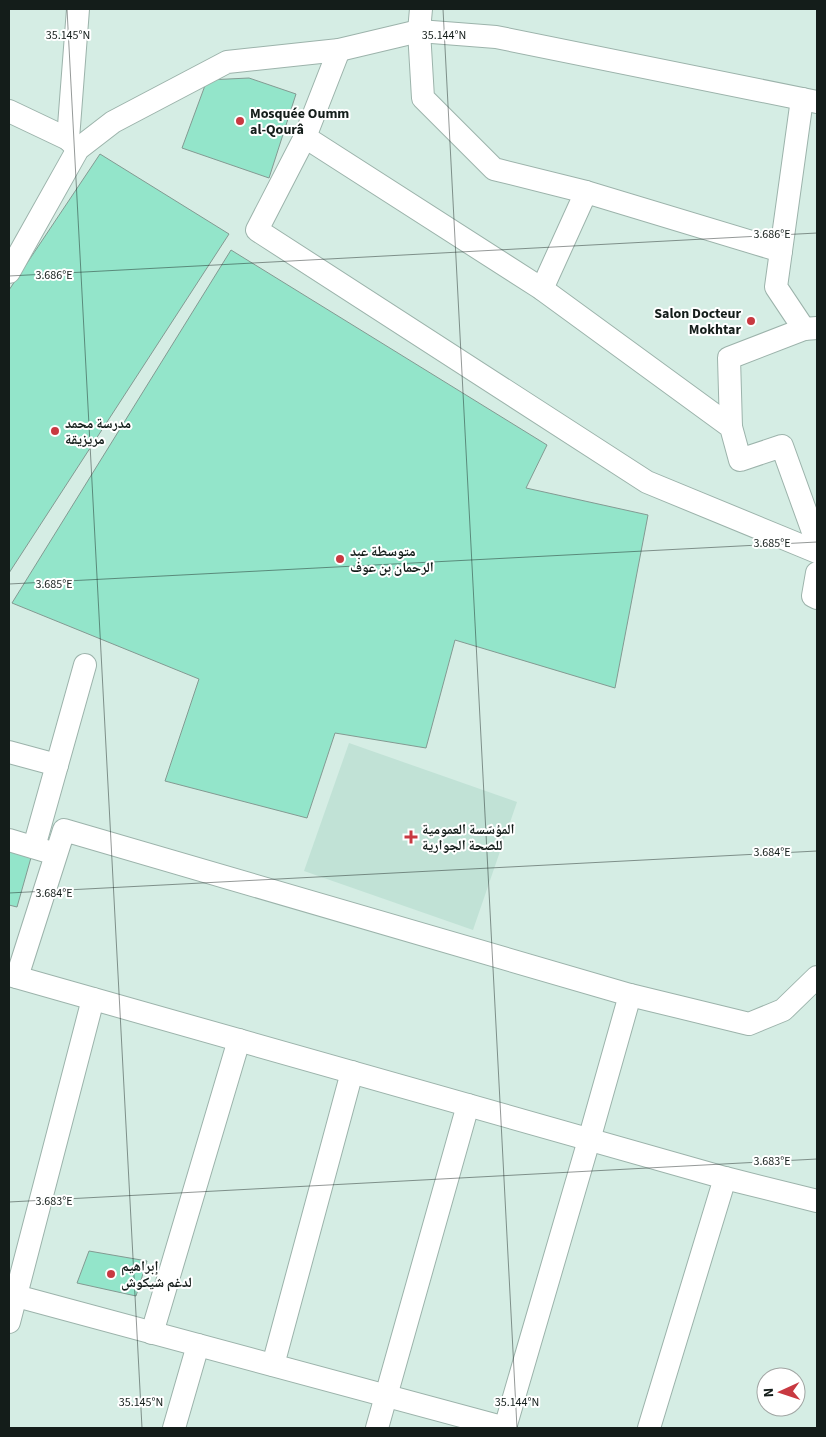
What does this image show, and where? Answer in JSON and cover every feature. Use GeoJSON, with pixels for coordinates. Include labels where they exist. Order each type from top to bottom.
{"type":"FeatureCollection","features":[{"type":"Feature","properties":{"kind":"street"},"geometry":{"type":"LineString","coordinates":[[9,272],[15,248],[73,144],[78,9]]}},
{"type":"Feature","properties":{"kind":"street"},"geometry":{"type":"LineString","coordinates":[[421,9],[419,31],[422,98],[494,169],[586,192],[781,251]]}},
{"type":"Feature","properties":{"kind":"street"},"geometry":{"type":"LineString","coordinates":[[73,144],[227,62],[339,50],[419,31],[496,37],[810,101],[781,251],[776,287],[811,329],[729,358],[731,426],[740,460],[782,446],[817,543]]}},
{"type":"Feature","properties":{"kind":"street"},"geometry":{"type":"LineString","coordinates":[[339,50],[306,137],[257,230],[647,482],[817,552]]}},
{"type":"Feature","properties":{"kind":"street"},"geometry":{"type":"LineString","coordinates":[[9,111],[73,144]]}},
{"type":"Feature","properties":{"kind":"street"},"geometry":{"type":"LineString","coordinates":[[306,137],[542,289],[731,426]]}},
{"type":"Feature","properties":{"kind":"street"},"geometry":{"type":"LineString","coordinates":[[542,289],[586,192]]}},
{"type":"Feature","properties":{"kind":"street"},"geometry":{"type":"LineString","coordinates":[[817,573],[813,596],[817,598]]}},
{"type":"Feature","properties":{"kind":"street"},"geometry":{"type":"LineString","coordinates":[[34,847],[85,665]]}},
{"type":"Feature","properties":{"kind":"street"},"geometry":{"type":"LineString","coordinates":[[9,752],[57,765]]}},
{"type":"Feature","properties":{"kind":"street"},"geometry":{"type":"LineString","coordinates":[[41,823],[630,995],[749,1024],[783,1010],[817,977]]}},
{"type":"Feature","properties":{"kind":"street"},"geometry":{"type":"LineString","coordinates":[[64,830],[13,976],[724,1178],[817,1201]]}},
{"type":"Feature","properties":{"kind":"street"},"geometry":{"type":"LineString","coordinates":[[9,840],[57,854]]}},
{"type":"Feature","properties":{"kind":"street"},"geometry":{"type":"LineString","coordinates":[[12,1295],[505,1428],[590,1140],[630,995]]}},
{"type":"Feature","properties":{"kind":"street"},"geometry":{"type":"LineString","coordinates":[[9,1322],[12,1295],[93,999]]}},
{"type":"Feature","properties":{"kind":"street"},"geometry":{"type":"LineString","coordinates":[[152,1333],[238,1040]]}},
{"type":"Feature","properties":{"kind":"street"},"geometry":{"type":"LineString","coordinates":[[273,1365],[352,1072]]}},
{"type":"Feature","properties":{"kind":"street"},"geometry":{"type":"LineString","coordinates":[[377,1428],[468,1105]]}},
{"type":"Feature","properties":{"kind":"street"},"geometry":{"type":"LineString","coordinates":[[649,1428],[724,1178]]}},
{"type":"Feature","properties":{"kind":"street"},"geometry":{"type":"LineString","coordinates":[[174,1428],[198,1345]]}},
{"type":"Feature","properties":{"kind":"shaded area","name":"المؤسّسة العمومية للصحة الجوارية"},"geometry":{"type":"Polygon","coordinates":[[[349,743],[517,802],[473,930],[304,871],[349,743]]]}},
{"type":"Feature","properties":{"kind":"building","name":"Mosquée Oumm al-Qourâ"},"geometry":{"type":"Polygon","coordinates":[[[249,78],[296,94],[269,178],[182,148],[207,80],[249,78]]]}},
{"type":"Feature","properties":{"kind":"building","name":"مدرسة محمد مريزيقة"},"geometry":{"type":"Polygon","coordinates":[[[100,154],[229,234],[9,573],[9,290],[100,154]]]}},
{"type":"Feature","properties":{"kind":"building","name":"متوسطة عبد الرحمان بن عوف"},"geometry":{"type":"Polygon","coordinates":[[[231,250],[547,445],[526,488],[648,515],[615,688],[455,640],[426,748],[335,733],[307,818],[165,781],[199,679],[12,603],[231,250]]]}},
{"type":"Feature","properties":{"kind":"building"},"geometry":{"type":"Polygon","coordinates":[[[9,843],[34,847],[17,907],[9,905],[9,843]]]}},
{"type":"Feature","properties":{"kind":"building","name":"إبراهيم لدغم شيكوش"},"geometry":{"type":"Polygon","coordinates":[[[89,1251],[147,1261],[136,1296],[77,1283],[89,1251]]]}},
{"type":"Feature","properties":{"kind":"place","name":"Mosquée Oumm al-Qourâ"},"geometry":{"type":"Point","coordinates":[240,121]}},
{"type":"Feature","properties":{"kind":"place","name":"Salon Docteur Mokhtar"},"geometry":{"type":"Point","coordinates":[751,321]}},
{"type":"Feature","properties":{"kind":"place","name":"مدرسة محمد مريزيقة"},"geometry":{"type":"Point","coordinates":[55,431]}},
{"type":"Feature","properties":{"kind":"place","name":"متوسطة عبد الرحمان بن عوف"},"geometry":{"type":"Point","coordinates":[340,559]}},
{"type":"Feature","properties":{"kind":"place","name":"المؤسّسة العمومية للصحة الجوارية"},"geometry":{"type":"Point","coordinates":[411,837]}},
{"type":"Feature","properties":{"kind":"place","name":"إبراهيم لدغم شيكوش"},"geometry":{"type":"Point","coordinates":[111,1274]}}]}
